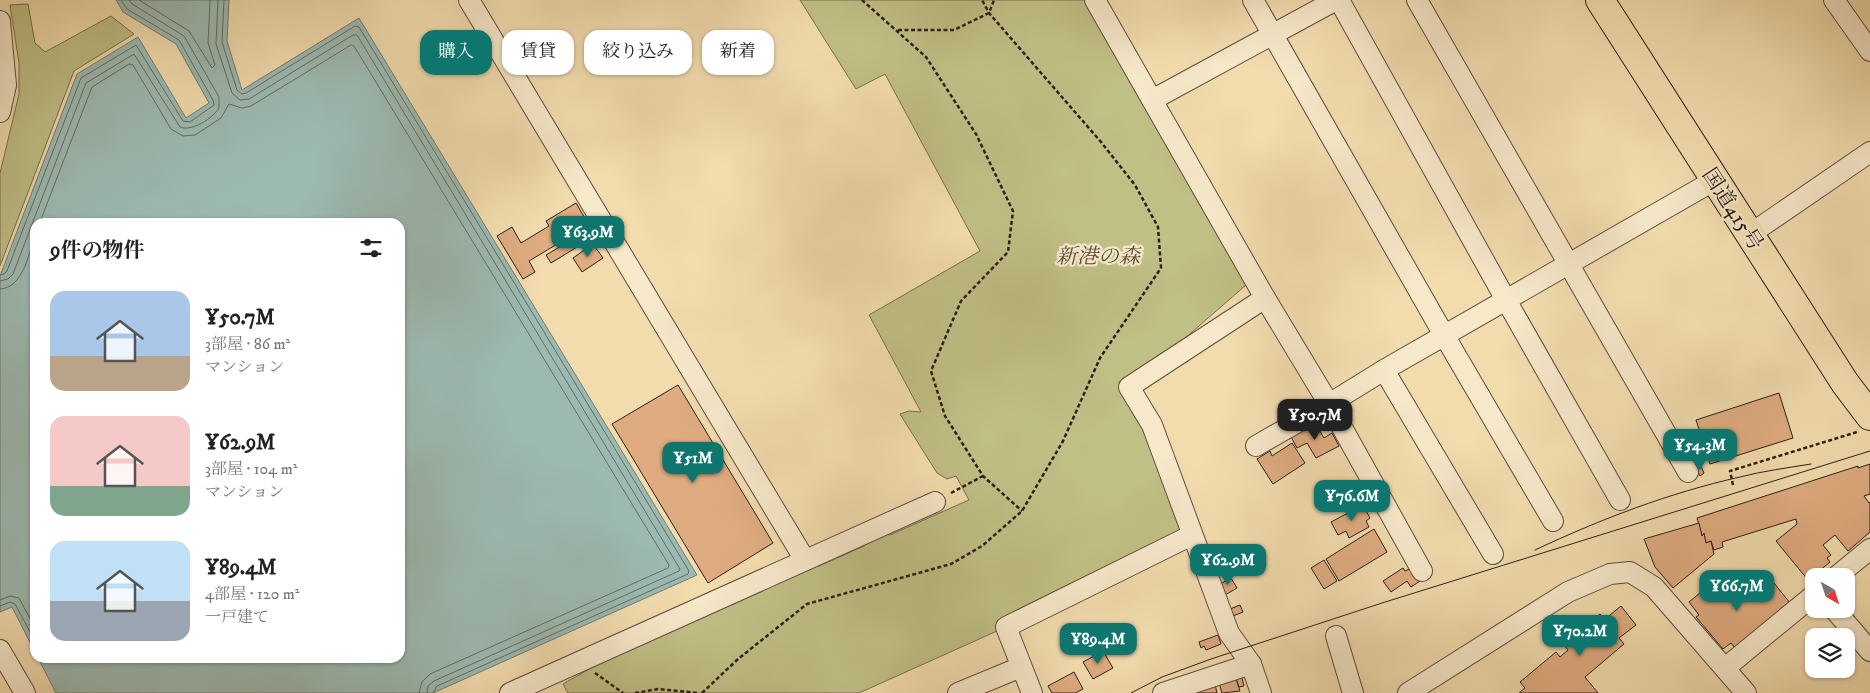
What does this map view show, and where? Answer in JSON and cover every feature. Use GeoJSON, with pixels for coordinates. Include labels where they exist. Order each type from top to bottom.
{"type":"FeatureCollection","features":[{"type":"Feature","properties":{"kind":"highway","name":"国道415号"},"geometry":{"type":"LineString","coordinates":[[1600,0],[1845,383],[1868,423]]}},
{"type":"Feature","properties":{"kind":"street"},"geometry":{"type":"LineString","coordinates":[[469,0],[805,560]]}},
{"type":"Feature","properties":{"kind":"street"},"geometry":{"type":"LineString","coordinates":[[1095,0],[1265,298],[1330,404],[1422,571]]}},
{"type":"Feature","properties":{"kind":"street"},"geometry":{"type":"LineString","coordinates":[[1253,0],[1444,335],[1553,521]]}},
{"type":"Feature","properties":{"kind":"street"},"geometry":{"type":"LineString","coordinates":[[1152,100],[1338,0],[1620,500]]}},
{"type":"Feature","properties":{"kind":"street"},"geometry":{"type":"LineString","coordinates":[[1416,0],[1688,472]]}},
{"type":"Feature","properties":{"kind":"street"},"geometry":{"type":"LineString","coordinates":[[1834,0],[1870,51]]}},
{"type":"Feature","properties":{"kind":"street"},"geometry":{"type":"LineString","coordinates":[[0,20],[6,85],[0,112]]}},
{"type":"Feature","properties":{"kind":"street"},"geometry":{"type":"LineString","coordinates":[[1749,235],[1870,152]]}},
{"type":"Feature","properties":{"kind":"street"},"geometry":{"type":"LineString","coordinates":[[1256,446],[1444,335],[1715,180]]}},
{"type":"Feature","properties":{"kind":"street"},"geometry":{"type":"LineString","coordinates":[[1261,693],[1251,664],[1229,633],[1152,425],[1129,386],[1265,298]]}},
{"type":"Feature","properties":{"kind":"street"},"geometry":{"type":"LineString","coordinates":[[1384,370],[1493,554]]}},
{"type":"Feature","properties":{"kind":"street"},"geometry":{"type":"LineString","coordinates":[[510,693],[935,502]]}},
{"type":"Feature","properties":{"kind":"street"},"geometry":{"type":"LineString","coordinates":[[1032,693],[1006,627],[1192,535]]}},
{"type":"Feature","properties":{"kind":"street"},"geometry":{"type":"LineString","coordinates":[[1847,568],[1870,549]]}},
{"type":"Feature","properties":{"kind":"street"},"geometry":{"type":"LineString","coordinates":[[1408,693],[1568,592],[1610,574],[1630,572],[1654,587],[1746,693]]}},
{"type":"Feature","properties":{"kind":"street"},"geometry":{"type":"LineString","coordinates":[[1725,668],[1805,602]]}},
{"type":"Feature","properties":{"kind":"street"},"geometry":{"type":"LineString","coordinates":[[1842,618],[1870,651]]}},
{"type":"Feature","properties":{"kind":"street"},"geometry":{"type":"LineString","coordinates":[[1336,636],[1353,693]]}},
{"type":"Feature","properties":{"kind":"street"},"geometry":{"type":"LineString","coordinates":[[0,650],[25,693]]}},
{"type":"Feature","properties":{"kind":"street"},"geometry":{"type":"LineString","coordinates":[[1163,693],[1251,664]]}},
{"type":"Feature","properties":{"kind":"street"},"geometry":{"type":"LineString","coordinates":[[958,693],[1021,667]]}},
{"type":"Feature","properties":{"kind":"path"},"geometry":{"type":"LineString","coordinates":[[862,0],[926,57],[976,134],[1013,211],[1008,252],[961,301],[931,371],[944,416],[982,476],[1022,511]]}},
{"type":"Feature","properties":{"kind":"path"},"geometry":{"type":"LineString","coordinates":[[635,693],[658,688],[700,693],[738,659],[807,604],[951,564],[982,546],[1022,511],[1063,440],[1100,358],[1160,268],[1158,227],[1135,185],[989,12],[982,0]]}},
{"type":"Feature","properties":{"kind":"path"},"geometry":{"type":"LineString","coordinates":[[897,30],[954,30],[989,12],[994,0]]}},
{"type":"Feature","properties":{"kind":"path"},"geometry":{"type":"LineString","coordinates":[[1733,485],[1730,471],[1868,423]]}},
{"type":"Feature","properties":{"kind":"path"},"geometry":{"type":"LineString","coordinates":[[935,502],[982,476]]}},
{"type":"Feature","properties":{"kind":"path"},"geometry":{"type":"LineString","coordinates":[[580,662],[623,693]]}},
{"type":"Feature","properties":{"kind":"green space","name":"新港の森"},"geometry":{"type":"Polygon","coordinates":[[[800,0],[1095,0],[1152,100],[1246,285],[1129,387],[1192,535],[1006,627],[859,693],[568,693],[563,684],[605,660],[806,571],[810,565],[819,566],[864,546],[866,542],[881,533],[890,535],[969,500],[956,476],[947,479],[937,473],[900,414],[909,411],[921,412],[869,315],[980,251],[885,74],[856,89],[800,0]]]}},
{"type":"Feature","properties":{"kind":"green space"},"geometry":{"type":"Polygon","coordinates":[[[28,4],[35,43],[45,52],[111,16],[134,34],[74,71],[0,266],[0,173],[19,94],[19,63],[10,5],[28,4]]]}},
{"type":"Feature","properties":{"kind":"water"},"geometry":{"type":"Polygon","coordinates":[[[116,0],[229,0],[227,41],[242,90],[359,18],[697,575],[433,693],[56,693],[41,663],[405,663],[405,218],[30,218],[30,642],[12,607],[0,612],[0,276],[77,74],[138,37],[186,118],[209,103],[176,44],[123,12],[116,0]]]}},
{"type":"Feature","properties":{"kind":"building"},"geometry":{"type":"Polygon","coordinates":[[[576,203],[589,225],[529,261],[535,272],[523,279],[497,236],[512,227],[521,243],[549,226],[546,221],[576,203]]]}},
{"type":"Feature","properties":{"kind":"building"},"geometry":{"type":"Polygon","coordinates":[[[578,236],[582,244],[551,263],[546,255],[578,236]]]}},
{"type":"Feature","properties":{"kind":"building"},"geometry":{"type":"Polygon","coordinates":[[[593,244],[603,258],[582,272],[573,258],[593,244]]]}},
{"type":"Feature","properties":{"kind":"building"},"geometry":{"type":"Polygon","coordinates":[[[678,385],[773,543],[708,583],[612,424],[678,385]]]}},
{"type":"Feature","properties":{"kind":"building"},"geometry":{"type":"Polygon","coordinates":[[[1779,393],[1793,438],[1710,464],[1696,420],[1779,393]]]}},
{"type":"Feature","properties":{"kind":"building"},"geometry":{"type":"Polygon","coordinates":[[[1315,423],[1324,438],[1332,433],[1339,446],[1316,458],[1307,443],[1297,448],[1291,437],[1315,423]]]}},
{"type":"Feature","properties":{"kind":"building"},"geometry":{"type":"Polygon","coordinates":[[[1292,443],[1305,463],[1273,484],[1257,459],[1270,451],[1272,456],[1292,443]]]}},
{"type":"Feature","properties":{"kind":"building"},"geometry":{"type":"Polygon","coordinates":[[[1870,464],[1870,494],[1864,496],[1870,502],[1870,532],[1848,551],[1835,535],[1823,545],[1831,555],[1827,558],[1830,562],[1823,568],[1805,568],[1805,576],[1776,541],[1797,524],[1796,519],[1722,542],[1723,547],[1714,550],[1711,541],[1706,543],[1704,535],[1702,536],[1697,518],[1858,466],[1858,468],[1870,464]]]}},
{"type":"Feature","properties":{"kind":"building"},"geometry":{"type":"Polygon","coordinates":[[[1701,466],[1704,473],[1700,476],[1696,468],[1701,466]]]}},
{"type":"Feature","properties":{"kind":"building"},"geometry":{"type":"Polygon","coordinates":[[[1363,505],[1370,518],[1366,521],[1369,527],[1349,538],[1346,531],[1338,535],[1331,522],[1363,505]]]}},
{"type":"Feature","properties":{"kind":"building"},"geometry":{"type":"Polygon","coordinates":[[[1699,523],[1706,543],[1711,541],[1714,554],[1673,588],[1655,567],[1644,539],[1699,523]]]}},
{"type":"Feature","properties":{"kind":"building"},"geometry":{"type":"Polygon","coordinates":[[[1374,529],[1387,552],[1339,581],[1326,559],[1374,529]]]}},
{"type":"Feature","properties":{"kind":"building"},"geometry":{"type":"Polygon","coordinates":[[[1324,560],[1337,581],[1324,589],[1311,568],[1324,560]]]}},
{"type":"Feature","properties":{"kind":"building"},"geometry":{"type":"Polygon","coordinates":[[[1403,568],[1405,571],[1411,568],[1420,581],[1411,587],[1407,581],[1391,592],[1383,581],[1403,568]]]}},
{"type":"Feature","properties":{"kind":"building"},"geometry":{"type":"Polygon","coordinates":[[[1231,578],[1237,588],[1225,595],[1220,584],[1231,578]]]}},
{"type":"Feature","properties":{"kind":"building"},"geometry":{"type":"Polygon","coordinates":[[[1770,578],[1790,603],[1735,648],[1731,643],[1723,649],[1696,617],[1699,615],[1689,602],[1712,583],[1722,596],[1734,586],[1745,599],[1770,578]]]}},
{"type":"Feature","properties":{"kind":"building"},"geometry":{"type":"Polygon","coordinates":[[[1240,605],[1243,612],[1233,616],[1230,609],[1240,605]]]}},
{"type":"Feature","properties":{"kind":"building"},"geometry":{"type":"Polygon","coordinates":[[[1621,606],[1636,625],[1619,638],[1624,644],[1585,677],[1598,693],[1519,693],[1525,688],[1520,682],[1556,652],[1560,657],[1568,650],[1564,645],[1600,614],[1604,620],[1621,606]]]}},
{"type":"Feature","properties":{"kind":"building"},"geometry":{"type":"Polygon","coordinates":[[[1218,635],[1221,644],[1206,650],[1204,646],[1201,648],[1199,642],[1218,635]]]}},
{"type":"Feature","properties":{"kind":"building"},"geometry":{"type":"Polygon","coordinates":[[[1103,651],[1113,668],[1093,679],[1083,662],[1103,651]]]}},
{"type":"Feature","properties":{"kind":"building"},"geometry":{"type":"Polygon","coordinates":[[[1074,672],[1083,689],[1075,693],[1052,693],[1048,686],[1074,672]]]}},
{"type":"Feature","properties":{"kind":"building"},"geometry":{"type":"Polygon","coordinates":[[[1241,674],[1244,686],[1239,687],[1235,676],[1241,674]]]}},
{"type":"Feature","properties":{"kind":"building"},"geometry":{"type":"Polygon","coordinates":[[[1235,676],[1240,691],[1222,693],[1218,680],[1235,676]]]}},
{"type":"Feature","properties":{"kind":"building"},"geometry":{"type":"Polygon","coordinates":[[[1214,680],[1217,693],[1195,693],[1193,686],[1214,680]]]}},
{"type":"Feature","properties":{"kind":"tram line"},"geometry":{"type":"LineString","coordinates":[[1131,693],[1162,677],[1211,659],[1382,603],[1870,451]]}},
{"type":"Feature","properties":{"kind":"tram line"},"geometry":{"type":"LineString","coordinates":[[1535,550],[1610,517],[1661,499],[1714,483],[1811,464]]}}]}
